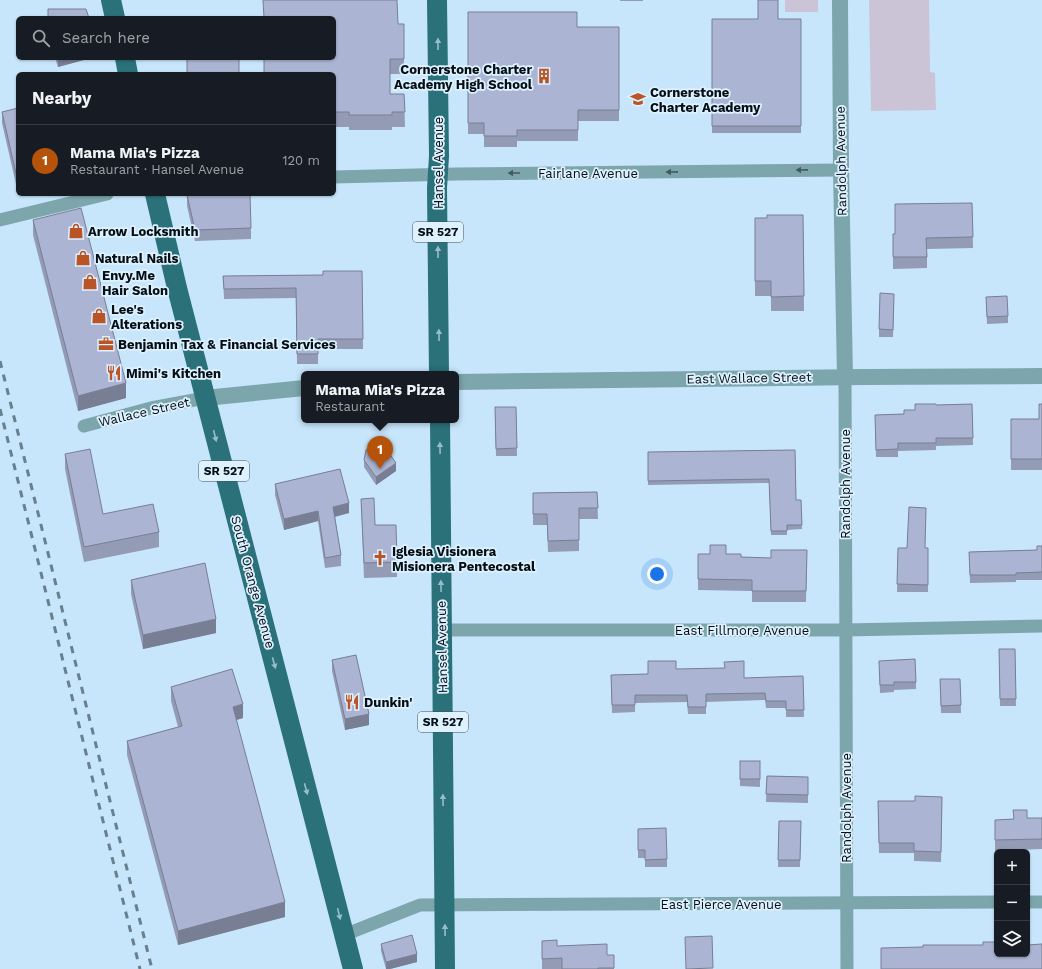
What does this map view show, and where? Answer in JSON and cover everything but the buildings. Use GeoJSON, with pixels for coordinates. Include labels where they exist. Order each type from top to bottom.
{"type":"FeatureCollection","features":[{"type":"Feature","properties":{"kind":"main road"},"geometry":{"type":"LineString","coordinates":[[111,0],[115,16]]}},
{"type":"Feature","properties":{"kind":"main road","name":"Hansel Avenue"},"geometry":{"type":"LineString","coordinates":[[437,0],[439,371]]}},
{"type":"Feature","properties":{"kind":"main road"},"geometry":{"type":"LineString","coordinates":[[125,60],[128,72]]}},
{"type":"Feature","properties":{"kind":"main road","name":"South Orange Avenue"},"geometry":{"type":"LineString","coordinates":[[156,196],[177,288],[353,969]]}},
{"type":"Feature","properties":{"kind":"main road","name":"Hansel Avenue"},"geometry":{"type":"LineString","coordinates":[[440,423],[445,969]]}},
{"type":"Feature","properties":{"kind":"street","name":"Randolph Avenue"},"geometry":{"type":"LineString","coordinates":[[840,0],[841,170],[845,377],[847,969]]}},
{"type":"Feature","properties":{"kind":"street","name":"Fairlane Avenue"},"geometry":{"type":"LineString","coordinates":[[336,177],[438,174],[841,170]]}},
{"type":"Feature","properties":{"kind":"street"},"geometry":{"type":"LineString","coordinates":[[0,220],[99,196]]}},
{"type":"Feature","properties":{"kind":"street","name":"East Wallace Street"},"geometry":{"type":"LineString","coordinates":[[459,382],[1042,376]]}},
{"type":"Feature","properties":{"kind":"street"},"geometry":{"type":"LineString","coordinates":[[205,398],[301,388]]}},
{"type":"Feature","properties":{"kind":"street","name":"Wallace Street"},"geometry":{"type":"LineString","coordinates":[[84,426],[151,408],[205,398]]}},
{"type":"Feature","properties":{"kind":"street","name":"East Fillmore Avenue"},"geometry":{"type":"LineString","coordinates":[[442,630],[845,630],[1042,626]]}},
{"type":"Feature","properties":{"kind":"street","name":"East Pierce Avenue"},"geometry":{"type":"LineString","coordinates":[[344,935],[420,905],[847,904],[994,902]]}},
{"type":"Feature","properties":{"kind":"street"},"geometry":{"type":"LineString","coordinates":[[1030,902],[1042,902]]}},
{"type":"Feature","properties":{"kind":"shaded area"},"geometry":{"type":"Polygon","coordinates":[[[785,0],[818,0],[818,12],[785,12],[785,0]]]}},
{"type":"Feature","properties":{"kind":"shaded area"},"geometry":{"type":"Polygon","coordinates":[[[869,0],[929,0],[930,72],[935,73],[936,110],[871,111],[869,0]]]}},
{"type":"Feature","properties":{"kind":"railway"},"geometry":{"type":"LineString","coordinates":[[0,361],[152,969]]}},
{"type":"Feature","properties":{"kind":"railway"},"geometry":{"type":"LineString","coordinates":[[0,409],[140,969]]}},
{"type":"Feature","properties":{"kind":"place","name":"Cornerstone Charter Academy High School"},"geometry":{"type":"Point","coordinates":[544,76]}},
{"type":"Feature","properties":{"kind":"place","name":"Cornerstone Charter Academy"},"geometry":{"type":"Point","coordinates":[638,99]}},
{"type":"Feature","properties":{"kind":"place","name":"Arrow Locksmith"},"geometry":{"type":"Point","coordinates":[76,231]}},
{"type":"Feature","properties":{"kind":"place","name":"Natural Nails"},"geometry":{"type":"Point","coordinates":[83,258]}},
{"type":"Feature","properties":{"kind":"place","name":"Envy.Me Hair Salon"},"geometry":{"type":"Point","coordinates":[90,282]}},
{"type":"Feature","properties":{"kind":"place","name":"Lee's Alterations"},"geometry":{"type":"Point","coordinates":[99,316]}},
{"type":"Feature","properties":{"kind":"place","name":"Benjamin Tax & Financial Services"},"geometry":{"type":"Point","coordinates":[106,344]}},
{"type":"Feature","properties":{"kind":"place","name":"Mimi's Kitchen"},"geometry":{"type":"Point","coordinates":[114,373]}},
{"type":"Feature","properties":{"kind":"place","name":"Mama Mia's Pizza"},"geometry":{"type":"Point","coordinates":[380,469]}},
{"type":"Feature","properties":{"kind":"place","name":"Iglesia Visionera Misionera Pentecostal"},"geometry":{"type":"Point","coordinates":[380,558]}},
{"type":"Feature","properties":{"kind":"place","name":"Dunkin'"},"geometry":{"type":"Point","coordinates":[352,702]}}]}
